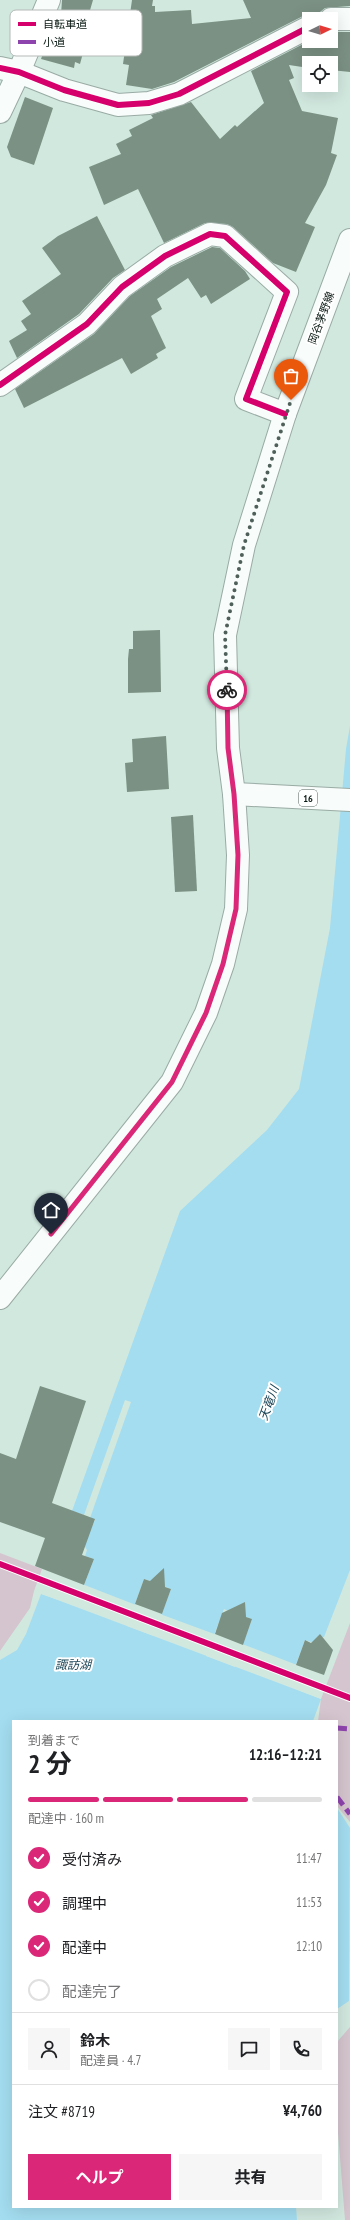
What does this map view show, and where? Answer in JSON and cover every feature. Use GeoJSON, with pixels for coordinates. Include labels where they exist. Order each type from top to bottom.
{"type":"FeatureCollection","features":[{"type":"Feature","properties":{"kind":"main road"},"geometry":{"type":"LineString","coordinates":[[43,10],[49,0]]}},
{"type":"Feature","properties":{"kind":"main road"},"geometry":{"type":"LineString","coordinates":[[338,19],[350,19]]}},
{"type":"Feature","properties":{"kind":"main road"},"geometry":{"type":"LineString","coordinates":[[10,70],[64,90],[118,105],[149,103],[178,94],[302,31]]}},
{"type":"Feature","properties":{"kind":"main road"},"geometry":{"type":"LineString","coordinates":[[0,112],[10,70],[18,56]]}},
{"type":"Feature","properties":{"kind":"main road"},"geometry":{"type":"LineString","coordinates":[[0,385],[87,324],[122,287],[165,256],[210,234],[225,236],[287,292],[246,399],[285,414]]}},
{"type":"Feature","properties":{"kind":"main road","name":"岡谷茅野線"},"geometry":{"type":"LineString","coordinates":[[2,1293],[172,1082],[206,1013],[223,964],[236,909],[238,855],[234,794],[228,748],[225,635],[244,545],[285,414],[350,240]]}},
{"type":"Feature","properties":{"kind":"main road","name":"16"},"geometry":{"type":"LineString","coordinates":[[234,794],[350,800]]}},
{"type":"Feature","properties":{"kind":"shaded area"},"geometry":{"type":"Polygon","coordinates":[[[0,1553],[42,1569],[30,1608],[0,1651],[0,1553]]]}},
{"type":"Feature","properties":{"kind":"shaded area"},"geometry":{"type":"Polygon","coordinates":[[[350,1623],[350,1822],[338,1807],[338,1720],[318,1720],[321,1699],[350,1623]]]}},
{"type":"Feature","properties":{"kind":"shaded area"},"geometry":{"type":"Polygon","coordinates":[[[350,2027],[350,2220],[345,2220],[338,2132],[338,2041],[350,2027]]]}},
{"type":"Feature","properties":{"kind":"water"},"geometry":{"type":"Polygon","coordinates":[[[350,726],[350,1570],[324,1637],[317,1637],[314,1643],[305,1640],[288,1686],[321,1699],[313,1720],[12,1720],[12,2208],[296,2208],[297,2220],[0,2220],[0,1660],[17,1650],[26,1634],[41,1594],[76,1606],[94,1559],[85,1556],[87,1550],[84,1545],[95,1520],[90,1518],[131,1402],[125,1400],[84,1515],[72,1511],[180,1211],[267,1130],[299,1089],[330,928],[346,749],[350,726]],[[157,1575],[153,1582],[144,1579],[127,1626],[154,1636],[171,1589],[163,1586],[157,1575]],[[241,1605],[235,1607],[233,1613],[224,1609],[206,1656],[235,1667],[252,1619],[243,1616],[241,1605]]]}},
{"type":"Feature","properties":{"kind":"water"},"geometry":{"type":"Polygon","coordinates":[[[338,1810],[350,1828],[349,2001],[338,2008],[338,1810]]]}},
{"type":"Feature","properties":{"kind":"pier"},"geometry":{"type":"Polygon","coordinates":[[[82,1584],[136,1605],[129,1625],[153,1634],[160,1614],[217,1635],[209,1655],[234,1665],[242,1644],[297,1665],[290,1685],[321,1697],[321,1699],[39,1593],[42,1592],[75,1604],[82,1584]]]}},
{"type":"Feature","properties":{"kind":"building"},"geometry":{"type":"Polygon","coordinates":[[[62,0],[93,0],[90,10],[61,10],[62,0]]]}},
{"type":"Feature","properties":{"kind":"building"},"geometry":{"type":"Polygon","coordinates":[[[132,0],[153,0],[152,6],[155,6],[155,12],[191,10],[192,24],[251,18],[243,0],[350,0],[350,6],[325,8],[320,12],[302,12],[302,17],[174,82],[152,89],[126,85],[129,65],[123,64],[124,56],[142,56],[142,10],[131,10],[132,0]]]}},
{"type":"Feature","properties":{"kind":"building"},"geometry":{"type":"Polygon","coordinates":[[[338,32],[350,32],[350,72],[338,71],[338,56],[302,56],[302,67],[289,65],[294,78],[289,80],[302,111],[338,118],[331,153],[337,155],[326,185],[305,223],[315,227],[296,272],[273,263],[233,227],[227,224],[205,223],[164,243],[138,189],[104,205],[89,167],[121,154],[116,144],[132,136],[129,130],[153,118],[151,115],[191,102],[220,139],[235,125],[237,127],[264,103],[251,71],[302,45],[302,48],[338,48],[338,32]]]}},
{"type":"Feature","properties":{"kind":"building"},"geometry":{"type":"Polygon","coordinates":[[[42,56],[82,56],[80,64],[75,62],[74,68],[41,59],[42,56]]]}},
{"type":"Feature","properties":{"kind":"building"},"geometry":{"type":"Polygon","coordinates":[[[25,97],[53,108],[34,165],[11,157],[7,147],[25,97]]]}},
{"type":"Feature","properties":{"kind":"building"},"geometry":{"type":"Polygon","coordinates":[[[97,216],[125,270],[113,278],[79,314],[17,358],[9,341],[27,330],[21,321],[31,314],[22,301],[61,274],[42,248],[58,236],[97,216]]]}},
{"type":"Feature","properties":{"kind":"building"},"geometry":{"type":"Polygon","coordinates":[[[212,247],[220,248],[245,271],[250,279],[211,304],[206,295],[201,298],[188,278],[157,299],[162,309],[151,316],[166,348],[156,354],[158,358],[131,374],[122,358],[24,408],[15,389],[94,334],[130,296],[171,267],[212,247]]]}},
{"type":"Feature","properties":{"kind":"building"},"geometry":{"type":"Polygon","coordinates":[[[160,630],[161,692],[128,693],[128,659],[129,649],[133,649],[133,631],[160,630]]]}},
{"type":"Feature","properties":{"kind":"building"},"geometry":{"type":"Polygon","coordinates":[[[166,736],[169,789],[127,792],[125,763],[133,762],[132,739],[166,736]]]}},
{"type":"Feature","properties":{"kind":"building"},"geometry":{"type":"Polygon","coordinates":[[[193,815],[197,891],[175,892],[171,817],[193,815]]]}},
{"type":"Feature","properties":{"kind":"building"},"geometry":{"type":"Polygon","coordinates":[[[40,1386],[86,1401],[52,1503],[95,1519],[82,1555],[94,1559],[84,1585],[35,1566],[45,1538],[0,1522],[0,1453],[16,1459],[40,1386]]]}},
{"type":"Feature","properties":{"kind":"building"},"geometry":{"type":"Polygon","coordinates":[[[164,1568],[165,1587],[171,1589],[162,1614],[135,1604],[144,1579],[150,1581],[164,1568]]]}},
{"type":"Feature","properties":{"kind":"building"},"geometry":{"type":"Polygon","coordinates":[[[245,1602],[246,1617],[252,1619],[243,1645],[215,1634],[222,1613],[245,1602]]]}},
{"type":"Feature","properties":{"kind":"building"},"geometry":{"type":"Polygon","coordinates":[[[320,1634],[333,1650],[324,1675],[296,1665],[305,1640],[311,1643],[320,1634]]]}},
{"type":"Feature","properties":{"kind":"marked path"},"geometry":{"type":"LineString","coordinates":[[338,1728],[350,1729]]}},
{"type":"Feature","properties":{"kind":"marked path"},"geometry":{"type":"LineString","coordinates":[[338,1798],[350,1814]]}},
{"type":"Feature","properties":{"kind":"cycle path"},"geometry":{"type":"LineString","coordinates":[[0,68],[19,72],[64,90],[118,105],[149,103],[179,94],[302,31]]}},
{"type":"Feature","properties":{"kind":"cycle path"},"geometry":{"type":"LineString","coordinates":[[0,385],[87,324],[122,287],[165,256],[210,234],[225,236],[287,292],[246,399],[285,414]]}},
{"type":"Feature","properties":{"kind":"cycle path"},"geometry":{"type":"LineString","coordinates":[[0,1564],[350,1698]]}},
{"type":"Feature","properties":{"kind":"way so far"},"geometry":{"type":"LineString","coordinates":[[227,690],[225,635],[244,545],[285,414],[291,400]]}},
{"type":"Feature","properties":{"kind":"route"},"geometry":{"type":"LineString","coordinates":[[51,1234],[172,1082],[206,1013],[223,964],[236,909],[238,855],[234,794],[228,748],[227,690]]}},
{"type":"Feature","properties":{"kind":"water label","name":"天竜川"},"geometry":{"type":"Point","coordinates":[269,1403]}},
{"type":"Feature","properties":{"kind":"water label","name":"諏訪湖"},"geometry":{"type":"Point","coordinates":[73,1665]}}]}
